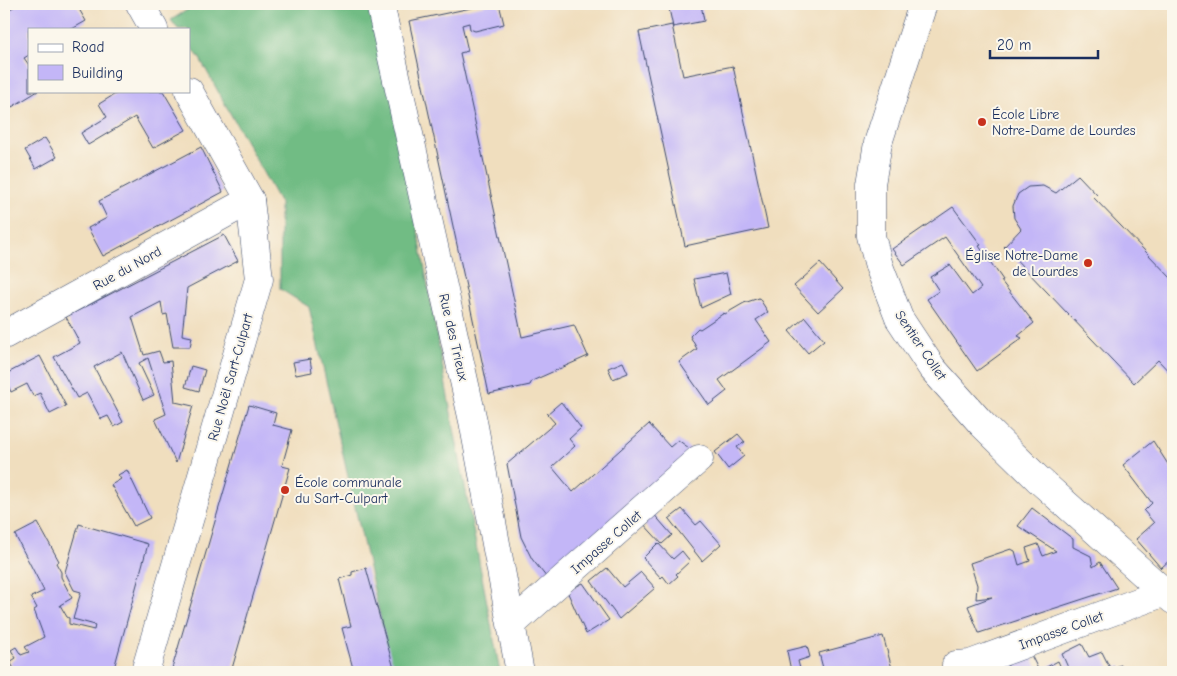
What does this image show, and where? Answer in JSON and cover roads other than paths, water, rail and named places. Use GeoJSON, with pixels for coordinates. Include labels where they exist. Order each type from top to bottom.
{"type":"FeatureCollection","features":[{"type":"Feature","properties":{"kind":"street"},"geometry":{"type":"LineString","coordinates":[[140,4],[153,28]]}},
{"type":"Feature","properties":{"kind":"street","name":"Rue des Trieux"},"geometry":{"type":"LineString","coordinates":[[380,4],[474,421],[520,672]]}},
{"type":"Feature","properties":{"kind":"street","name":"Sentier Collet"},"geometry":{"type":"LineString","coordinates":[[923,4],[878,143],[871,184],[871,236],[879,266],[899,318],[932,368],[982,424],[1038,479],[1169,596]]}},
{"type":"Feature","properties":{"kind":"street","name":"Rue Noël Sart-Culpart"},"geometry":{"type":"LineString","coordinates":[[145,672],[259,279],[250,200],[190,92]]}},
{"type":"Feature","properties":{"kind":"street","name":"Rue du Nord"},"geometry":{"type":"LineString","coordinates":[[4,335],[250,200]]}},
{"type":"Feature","properties":{"kind":"street","name":"Impasse Collet"},"geometry":{"type":"LineString","coordinates":[[512,624],[699,459]]}},
{"type":"Feature","properties":{"kind":"street","name":"Impasse Collet"},"geometry":{"type":"LineString","coordinates":[[956,665],[970,664],[1169,596]]}},
{"type":"Feature","properties":{"kind":"place","name":"École Libre Notre-Dame de Lourdes"},"geometry":{"type":"Point","coordinates":[982,122]}},
{"type":"Feature","properties":{"kind":"place","name":"Église Notre-Dame de Lourdes"},"geometry":{"type":"Point","coordinates":[1088,263]}},
{"type":"Feature","properties":{"kind":"place","name":"École communale du Sart-Culpart"},"geometry":{"type":"Point","coordinates":[285,490]}}]}
